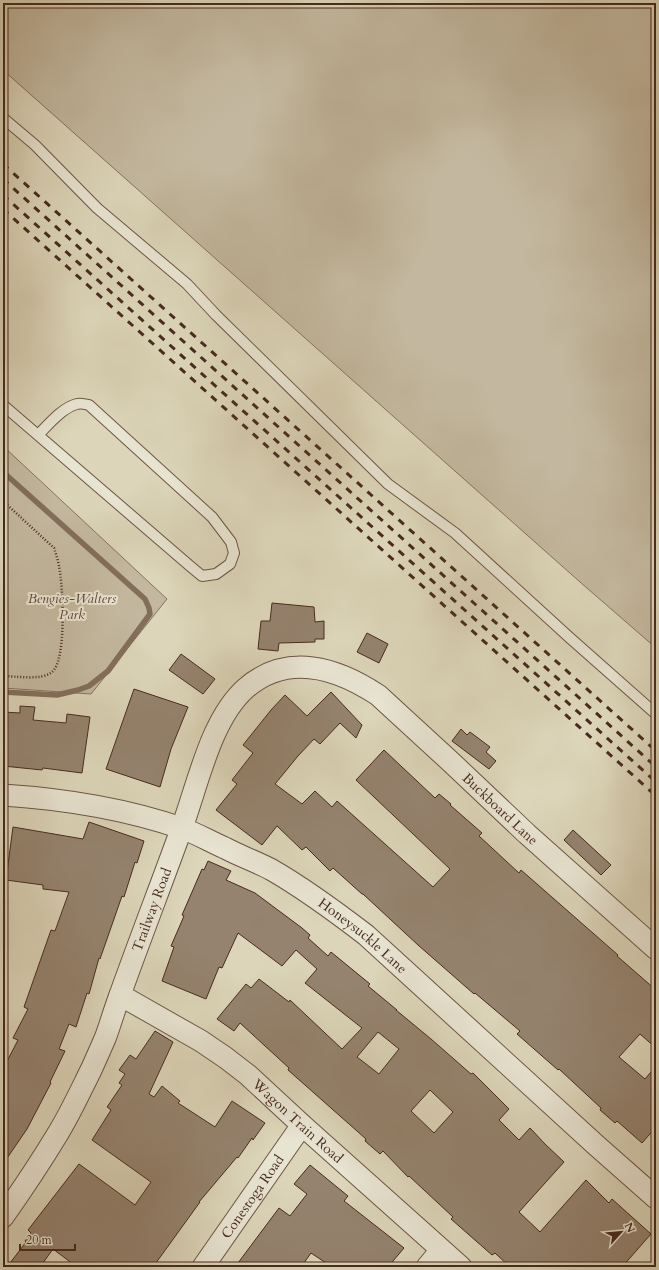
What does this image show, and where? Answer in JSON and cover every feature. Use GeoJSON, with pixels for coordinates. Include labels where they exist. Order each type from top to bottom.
{"type":"FeatureCollection","features":[{"type":"Feature","properties":{"kind":"street","name":"Trailway Road"},"geometry":{"type":"LineString","coordinates":[[3,1218],[37,1167],[70,1112],[105,1038],[182,828],[208,750],[223,717],[234,701],[247,688],[275,670],[305,668],[340,675]]}},
{"type":"Feature","properties":{"kind":"street","name":"Buckboard Lane"},"geometry":{"type":"LineString","coordinates":[[340,675],[378,695],[452,762],[527,834],[656,950]]}},
{"type":"Feature","properties":{"kind":"street","name":"Honeysuckle Lane"},"geometry":{"type":"LineString","coordinates":[[3,795],[70,801],[101,806],[182,828],[271,870],[328,905],[361,931],[656,1198]]}},
{"type":"Feature","properties":{"kind":"street","name":"Wagon Train Road"},"geometry":{"type":"LineString","coordinates":[[120,995],[201,1041],[248,1075],[461,1267]]}},
{"type":"Feature","properties":{"kind":"street","name":"Conestoga Road"},"geometry":{"type":"LineString","coordinates":[[203,1267],[302,1125]]}},
{"type":"Feature","properties":{"kind":"street"},"geometry":{"type":"LineString","coordinates":[[427,1267],[441,1250]]}},
{"type":"Feature","properties":{"kind":"lane"},"geometry":{"type":"LineString","coordinates":[[3,118],[35,145],[97,208],[187,284],[216,315],[388,484],[455,533],[656,714]]}},
{"type":"Feature","properties":{"kind":"lane"},"geometry":{"type":"LineString","coordinates":[[3,405],[202,576],[216,574],[230,564],[234,553],[231,542],[212,517],[89,405],[78,403],[70,406],[38,435]]}},
{"type":"Feature","properties":{"kind":"path"},"geometry":{"type":"LineString","coordinates":[[3,502],[54,548],[59,566],[63,617],[59,660],[55,669],[51,673],[35,677],[3,676]]}},
{"type":"Feature","properties":{"kind":"green space"},"geometry":{"type":"Polygon","coordinates":[[[3,3],[656,3],[656,648],[3,70],[3,3]]]}},
{"type":"Feature","properties":{"kind":"green space","name":"Bengies-Walters Park"},"geometry":{"type":"Polygon","coordinates":[[[3,446],[167,599],[91,694],[3,688],[3,446]]]}},
{"type":"Feature","properties":{"kind":"building"},"geometry":{"type":"Polygon","coordinates":[[[272,603],[314,607],[315,622],[324,621],[324,639],[315,639],[315,642],[279,643],[278,651],[258,649],[261,621],[270,621],[272,603]]]}},
{"type":"Feature","properties":{"kind":"building"},"geometry":{"type":"Polygon","coordinates":[[[367,633],[388,644],[379,663],[357,652],[367,633]]]}},
{"type":"Feature","properties":{"kind":"building"},"geometry":{"type":"Polygon","coordinates":[[[181,654],[215,679],[203,694],[169,670],[181,654]]]}},
{"type":"Feature","properties":{"kind":"building"},"geometry":{"type":"Polygon","coordinates":[[[134,689],[188,707],[171,749],[160,787],[106,769],[134,689]]]}},
{"type":"Feature","properties":{"kind":"building"},"geometry":{"type":"Polygon","coordinates":[[[331,692],[362,725],[356,738],[340,723],[320,744],[314,739],[275,784],[302,804],[315,791],[332,807],[337,801],[433,887],[450,869],[356,780],[384,750],[435,798],[439,794],[451,804],[450,805],[482,833],[479,836],[519,873],[521,870],[656,990],[656,1048],[640,1034],[619,1057],[645,1079],[656,1066],[656,1127],[642,1143],[617,1121],[615,1123],[600,1110],[601,1108],[559,1069],[558,1070],[517,1034],[520,1031],[475,993],[474,994],[333,868],[330,871],[306,847],[302,850],[277,826],[262,845],[216,810],[237,784],[232,780],[253,753],[243,745],[285,695],[307,716],[331,692]]]}},
{"type":"Feature","properties":{"kind":"building"},"geometry":{"type":"Polygon","coordinates":[[[20,706],[35,707],[33,720],[66,723],[67,714],[90,717],[82,773],[43,768],[42,770],[3,766],[3,712],[20,713],[20,706]]]}},
{"type":"Feature","properties":{"kind":"building"},"geometry":{"type":"Polygon","coordinates":[[[461,729],[467,735],[470,732],[490,747],[486,752],[496,761],[489,769],[452,741],[461,729]]]}},
{"type":"Feature","properties":{"kind":"building"},"geometry":{"type":"Polygon","coordinates":[[[89,822],[144,841],[137,863],[135,862],[124,897],[122,896],[100,959],[99,958],[89,994],[87,993],[76,1027],[69,1024],[59,1049],[65,1051],[50,1082],[51,1083],[27,1129],[3,1164],[3,1069],[18,1040],[13,1038],[28,1009],[24,1007],[51,930],[55,931],[69,892],[43,889],[43,885],[6,880],[13,827],[83,839],[89,822]]]}},
{"type":"Feature","properties":{"kind":"building"},"geometry":{"type":"Polygon","coordinates":[[[573,830],[611,865],[601,875],[564,840],[573,830]]]}},
{"type":"Feature","properties":{"kind":"building"},"geometry":{"type":"Polygon","coordinates":[[[208,861],[231,871],[226,880],[255,893],[302,928],[310,935],[308,938],[328,956],[331,952],[370,984],[368,986],[471,1074],[473,1073],[509,1109],[499,1120],[519,1140],[530,1128],[564,1162],[519,1212],[540,1232],[586,1180],[609,1203],[612,1199],[651,1234],[622,1267],[510,1267],[495,1253],[492,1255],[451,1219],[453,1217],[409,1176],[408,1177],[383,1151],[380,1154],[365,1141],[366,1139],[288,1070],[289,1068],[240,1023],[234,1031],[217,1019],[246,984],[251,988],[259,979],[289,1002],[290,1000],[342,1049],[362,1028],[305,983],[317,969],[296,950],[282,966],[238,933],[222,968],[219,967],[206,999],[162,981],[174,947],[171,946],[184,916],[182,915],[202,869],[204,870],[208,861]],[[378,1032],[357,1057],[379,1074],[399,1049],[378,1032]],[[430,1090],[411,1111],[434,1133],[453,1112],[430,1090]]]}},
{"type":"Feature","properties":{"kind":"building"},"geometry":{"type":"Polygon","coordinates":[[[155,1031],[173,1042],[149,1094],[154,1097],[162,1086],[180,1101],[178,1103],[215,1127],[232,1101],[265,1123],[238,1158],[237,1157],[199,1202],[153,1267],[77,1267],[53,1249],[40,1267],[7,1267],[26,1242],[25,1241],[31,1233],[28,1230],[79,1164],[135,1205],[151,1182],[92,1140],[111,1110],[107,1107],[122,1085],[119,1083],[125,1074],[119,1070],[130,1055],[136,1059],[155,1031]]]}},
{"type":"Feature","properties":{"kind":"building"},"geometry":{"type":"Polygon","coordinates":[[[310,1165],[348,1196],[344,1201],[404,1248],[388,1267],[332,1267],[311,1253],[301,1267],[235,1267],[279,1208],[290,1216],[307,1194],[294,1184],[310,1165]]]}},
{"type":"Feature","properties":{"kind":"waterway"},"geometry":{"type":"LineString","coordinates":[[3,472],[145,599],[150,614],[108,671],[89,686],[57,695],[3,692]]}},
{"type":"Feature","properties":{"kind":"railway"},"geometry":{"type":"LineString","coordinates":[[3,164],[656,751]]}},
{"type":"Feature","properties":{"kind":"railway"},"geometry":{"type":"LineString","coordinates":[[3,179],[656,767]]}},
{"type":"Feature","properties":{"kind":"railway"},"geometry":{"type":"LineString","coordinates":[[3,195],[656,782]]}},
{"type":"Feature","properties":{"kind":"railway"},"geometry":{"type":"LineString","coordinates":[[3,209],[656,796]]}}]}
